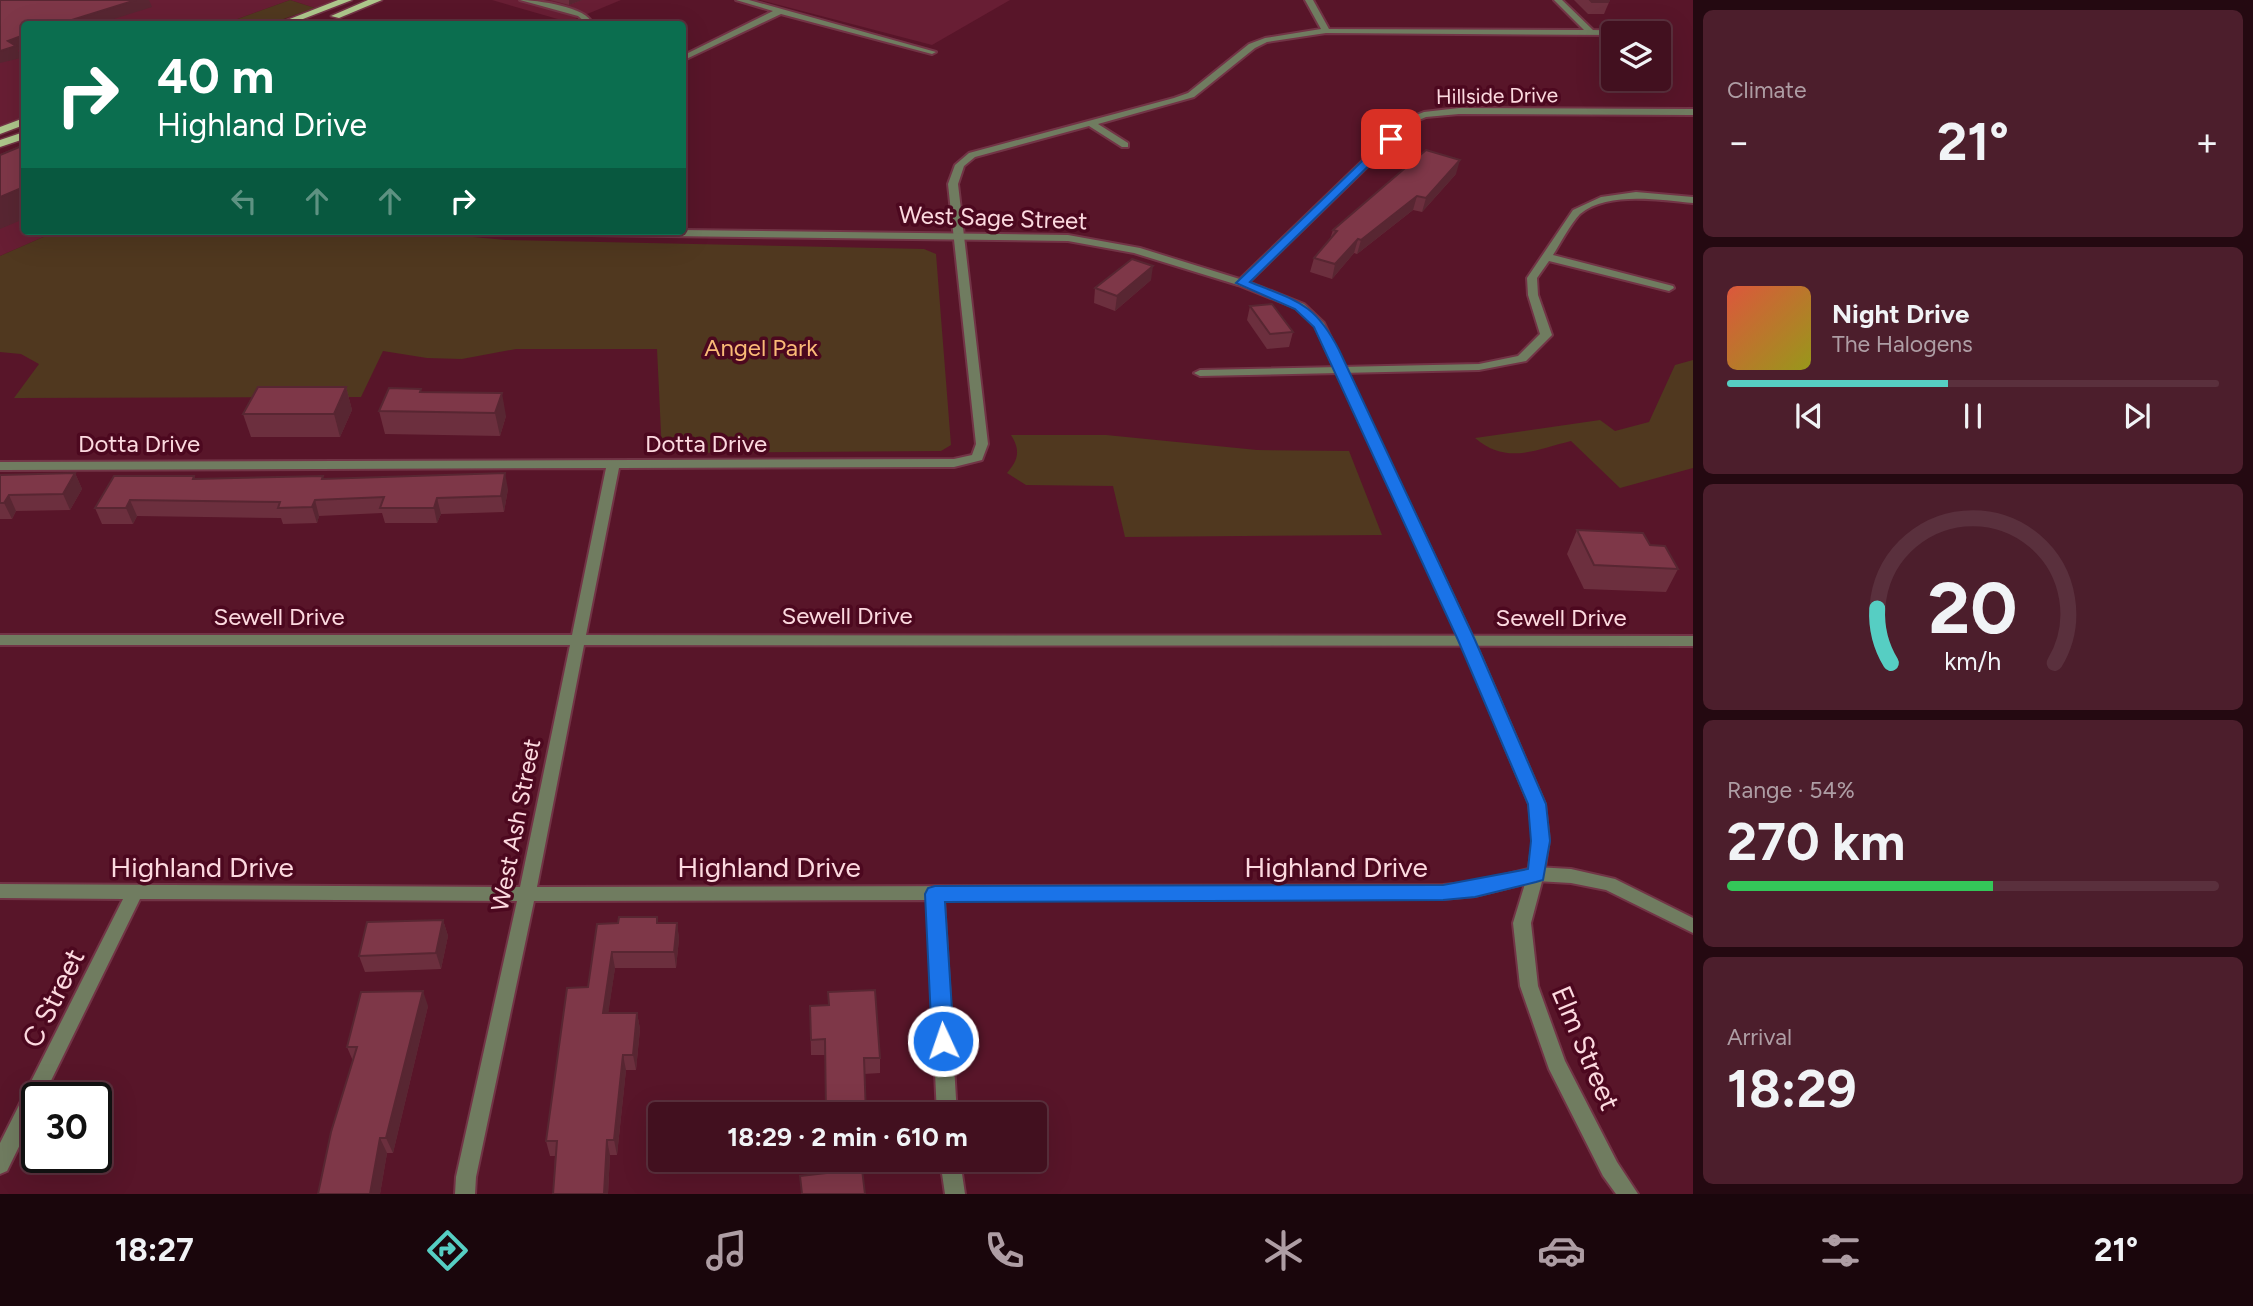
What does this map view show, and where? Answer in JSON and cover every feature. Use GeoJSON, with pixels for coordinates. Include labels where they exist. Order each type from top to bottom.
{"type":"FeatureCollection","features":[{"type":"Feature","properties":{"kind":"main road"},"geometry":{"type":"LineString","coordinates":[[290,21],[347,0]]}},
{"type":"Feature","properties":{"kind":"main road"},"geometry":{"type":"LineString","coordinates":[[321,21],[377,0]]}},
{"type":"Feature","properties":{"kind":"main road"},"geometry":{"type":"LineString","coordinates":[[0,131],[21,122]]}},
{"type":"Feature","properties":{"kind":"main road"},"geometry":{"type":"LineString","coordinates":[[0,144],[21,136]]}},
{"type":"Feature","properties":{"kind":"street"},"geometry":{"type":"LineString","coordinates":[[524,0],[581,14],[588,21]]}},
{"type":"Feature","properties":{"kind":"street"},"geometry":{"type":"LineString","coordinates":[[740,0],[932,52]]}},
{"type":"Feature","properties":{"kind":"street"},"geometry":{"type":"LineString","coordinates":[[1309,0],[1326,31]]}},
{"type":"Feature","properties":{"kind":"street"},"geometry":{"type":"LineString","coordinates":[[1558,0],[1588,31]]}},
{"type":"Feature","properties":{"kind":"street"},"geometry":{"type":"LineString","coordinates":[[686,57],[780,11]]}},
{"type":"Feature","properties":{"kind":"street","name":"Dotta Drive"},"geometry":{"type":"LineString","coordinates":[[0,466],[954,463],[978,457],[982,444],[953,184],[960,165],[989,148],[1191,95],[1252,46],[1265,40],[1326,31],[1601,32]]}},
{"type":"Feature","properties":{"kind":"street","name":"Hillside Drive"},"geometry":{"type":"LineString","coordinates":[[1242,283],[1409,121],[1424,115],[1459,111],[1693,112]]}},
{"type":"Feature","properties":{"kind":"street"},"geometry":{"type":"LineString","coordinates":[[1090,123],[1125,145]]}},
{"type":"Feature","properties":{"kind":"street"},"geometry":{"type":"LineString","coordinates":[[1200,373],[1479,367],[1522,359],[1546,335],[1533,295],[1532,278],[1577,212],[1587,204],[1636,195],[1693,200]]}},
{"type":"Feature","properties":{"kind":"street","name":"West Sage Street"},"geometry":{"type":"LineString","coordinates":[[686,233],[1068,238],[1104,243],[1242,283],[1300,306],[1320,325],[1467,640],[1537,804],[1541,841],[1536,874]]}},
{"type":"Feature","properties":{"kind":"street"},"geometry":{"type":"LineString","coordinates":[[1547,257],[1669,288]]}},
{"type":"Feature","properties":{"kind":"street","name":"West Ash Street"},"geometry":{"type":"LineString","coordinates":[[465,1194],[466,1177],[528,894],[576,639],[613,465]]}},
{"type":"Feature","properties":{"kind":"street","name":"Sewell Drive"},"geometry":{"type":"LineString","coordinates":[[0,640],[1693,641]]}},
{"type":"Feature","properties":{"kind":"street","name":"Highland Drive"},"geometry":{"type":"LineString","coordinates":[[0,891],[528,894],[1443,892],[1475,889],[1536,874],[1571,876],[1609,884],[1693,926]]}},
{"type":"Feature","properties":{"kind":"street","name":"Elm Street"},"geometry":{"type":"LineString","coordinates":[[1536,874],[1522,923],[1529,986],[1556,1063],[1610,1169],[1629,1194]]}},
{"type":"Feature","properties":{"kind":"street","name":"C Street"},"geometry":{"type":"LineString","coordinates":[[0,1164],[135,893]]}},
{"type":"Feature","properties":{"kind":"street"},"geometry":{"type":"LineString","coordinates":[[935,894],[946,1102]]}},
{"type":"Feature","properties":{"kind":"street"},"geometry":{"type":"LineString","coordinates":[[952,1172],[955,1194]]}},
{"type":"Feature","properties":{"kind":"shaded area"},"geometry":{"type":"Polygon","coordinates":[[[0,0],[290,0],[232,21],[21,21],[21,118],[0,127],[0,0]]]}},
{"type":"Feature","properties":{"kind":"shaded area"},"geometry":{"type":"Polygon","coordinates":[[[290,0],[335,0],[315,8],[290,0]]]}},
{"type":"Feature","properties":{"kind":"shaded area"},"geometry":{"type":"Polygon","coordinates":[[[492,0],[621,0],[565,21],[492,0]]]}},
{"type":"Feature","properties":{"kind":"shaded area"},"geometry":{"type":"Polygon","coordinates":[[[760,0],[1010,0],[932,45],[760,0]]]}},
{"type":"Feature","properties":{"kind":"shaded area"},"geometry":{"type":"Polygon","coordinates":[[[21,145],[21,235],[48,235],[0,256],[0,154],[21,145]]]}},
{"type":"Feature","properties":{"kind":"green space"},"geometry":{"type":"Polygon","coordinates":[[[290,0],[315,8],[278,21],[232,21],[290,0]]]}},
{"type":"Feature","properties":{"kind":"green space","name":"Angel Park"},"geometry":{"type":"Polygon","coordinates":[[[48,235],[452,235],[506,240],[924,249],[936,254],[951,445],[941,451],[662,453],[657,349],[516,349],[462,359],[427,358],[383,351],[361,397],[14,398],[39,364],[21,354],[0,352],[0,256],[48,235]]]}},
{"type":"Feature","properties":{"kind":"green space"},"geometry":{"type":"Polygon","coordinates":[[[1693,360],[1693,468],[1620,488],[1571,441],[1533,451],[1510,453],[1498,451],[1475,438],[1600,420],[1615,431],[1649,422],[1675,365],[1693,360]]]}},
{"type":"Feature","properties":{"kind":"green space"},"geometry":{"type":"Polygon","coordinates":[[[1011,435],[1106,435],[1257,450],[1349,451],[1382,535],[1125,537],[1113,486],[1026,485],[1007,473],[1017,455],[1011,435]]]}},
{"type":"Feature","properties":{"kind":"building"},"geometry":{"type":"Polygon","coordinates":[[[0,0],[136,0],[69,21],[21,21],[21,36],[8,41],[16,46],[0,51],[0,0]]]}},
{"type":"Feature","properties":{"kind":"building"},"geometry":{"type":"Polygon","coordinates":[[[1590,0],[1609,0],[1592,2],[1590,0]]]}},
{"type":"Feature","properties":{"kind":"building"},"geometry":{"type":"Polygon","coordinates":[[[21,146],[21,188],[0,197],[0,155],[21,146]]]}},
{"type":"Feature","properties":{"kind":"building"},"geometry":{"type":"Polygon","coordinates":[[[1426,150],[1460,160],[1426,198],[1417,196],[1361,240],[1358,239],[1335,264],[1314,258],[1337,231],[1333,230],[1426,150]]]}},
{"type":"Feature","properties":{"kind":"building"},"geometry":{"type":"Polygon","coordinates":[[[1132,259],[1153,266],[1117,296],[1095,288],[1132,259]]]}},
{"type":"Feature","properties":{"kind":"building"},"geometry":{"type":"Polygon","coordinates":[[[1272,304],[1293,332],[1270,334],[1250,306],[1272,304]]]}},
{"type":"Feature","properties":{"kind":"building"},"geometry":{"type":"Polygon","coordinates":[[[258,387],[346,387],[334,414],[243,414],[258,387]]]}},
{"type":"Feature","properties":{"kind":"building"},"geometry":{"type":"Polygon","coordinates":[[[389,388],[421,389],[420,392],[502,393],[495,413],[379,411],[389,388]]]}},
{"type":"Feature","properties":{"kind":"building"},"geometry":{"type":"Polygon","coordinates":[[[75,473],[63,494],[9,495],[4,503],[0,503],[0,475],[75,473]]]}},
{"type":"Feature","properties":{"kind":"building"},"geometry":{"type":"Polygon","coordinates":[[[505,473],[501,496],[437,498],[434,508],[380,508],[384,497],[315,500],[312,507],[278,508],[280,502],[130,500],[126,508],[95,508],[114,476],[194,476],[193,479],[323,476],[322,479],[505,473]]]}},
{"type":"Feature","properties":{"kind":"building"},"geometry":{"type":"Polygon","coordinates":[[[1577,530],[1643,533],[1650,545],[1665,546],[1678,569],[1594,565],[1577,530]]]}},
{"type":"Feature","properties":{"kind":"building"},"geometry":{"type":"Polygon","coordinates":[[[619,917],[657,917],[657,923],[677,923],[674,952],[612,952],[603,1013],[637,1013],[633,1055],[623,1055],[614,1140],[607,1140],[604,1194],[553,1194],[557,1141],[546,1141],[567,988],[588,987],[597,924],[618,923],[619,917]]]}},
{"type":"Feature","properties":{"kind":"building"},"geometry":{"type":"Polygon","coordinates":[[[443,920],[436,953],[359,956],[367,922],[443,920]]]}},
{"type":"Feature","properties":{"kind":"building"},"geometry":{"type":"Polygon","coordinates":[[[875,990],[880,1058],[864,1058],[866,1102],[826,1102],[825,1039],[811,1040],[810,1006],[829,1005],[828,992],[875,990]]]}},
{"type":"Feature","properties":{"kind":"building"},"geometry":{"type":"Polygon","coordinates":[[[423,991],[386,1138],[380,1138],[370,1194],[318,1194],[331,1132],[357,1047],[347,1047],[361,992],[423,991]]]}},
{"type":"Feature","properties":{"kind":"building"},"geometry":{"type":"Polygon","coordinates":[[[862,1172],[865,1194],[802,1194],[800,1176],[862,1172]]]}},
{"type":"Feature","properties":{"kind":"route"},"geometry":{"type":"LineString","coordinates":[[943,1041],[935,894],[1443,892],[1475,889],[1536,874],[1541,841],[1537,804],[1467,640],[1320,325],[1300,306],[1242,283],[1391,139]]}}]}
